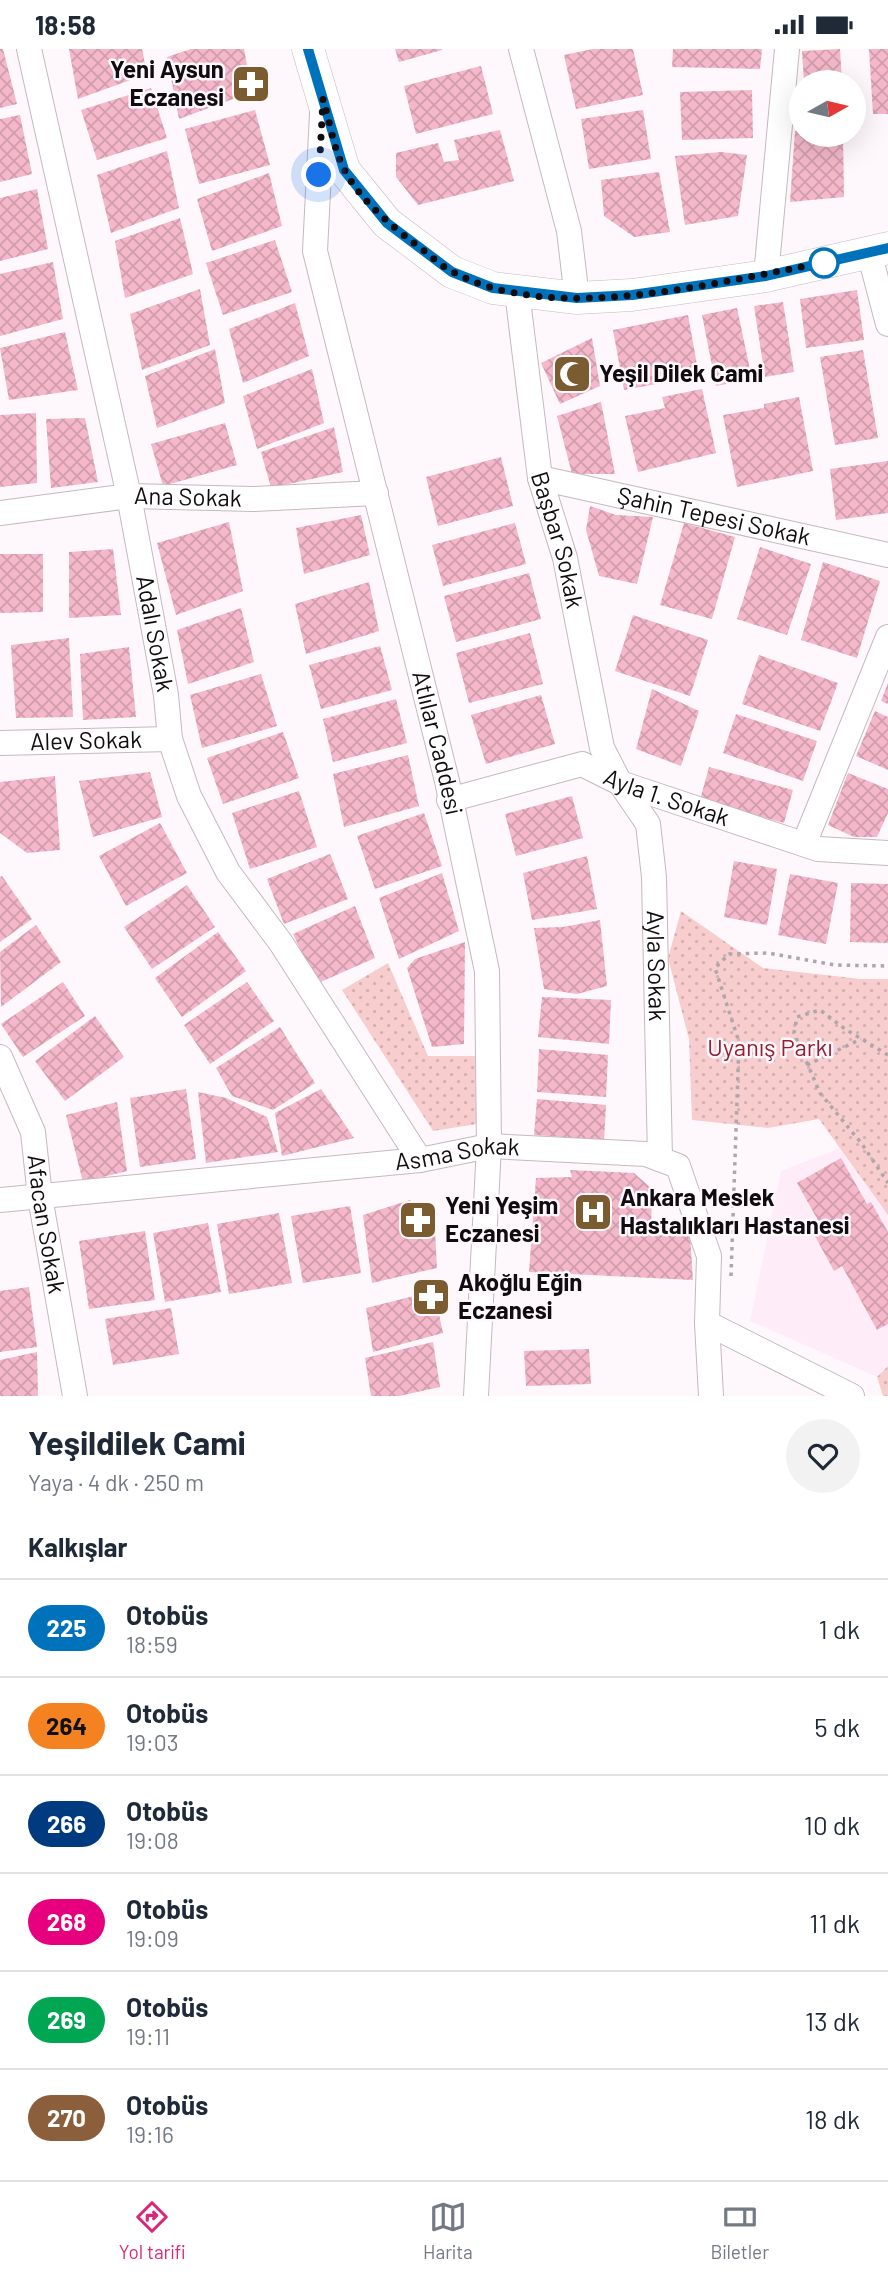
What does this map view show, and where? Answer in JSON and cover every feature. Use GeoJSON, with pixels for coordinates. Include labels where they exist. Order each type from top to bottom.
{"type":"FeatureCollection","features":[{"type":"Feature","properties":{"kind":"main road"},"geometry":{"type":"LineString","coordinates":[[308,49],[344,170],[387,223],[452,272],[493,288],[577,298],[632,295],[766,276],[878,250]]}},
{"type":"Feature","properties":{"kind":"street","name":"Adalı Sokak"},"geometry":{"type":"LineString","coordinates":[[29,49],[129,496],[166,695],[170,739],[189,796],[228,872],[281,943],[420,1160]]}},
{"type":"Feature","properties":{"kind":"street"},"geometry":{"type":"LineString","coordinates":[[521,49],[569,231],[577,298]]}},
{"type":"Feature","properties":{"kind":"street"},"geometry":{"type":"LineString","coordinates":[[766,276],[787,49]]}},
{"type":"Feature","properties":{"kind":"street","name":"Atlılar Caddesi"},"geometry":{"type":"LineString","coordinates":[[323,99],[315,251],[447,781],[487,971],[488,1146],[476,1396]]}},
{"type":"Feature","properties":{"kind":"street"},"geometry":{"type":"LineString","coordinates":[[878,250],[888,324]]}},
{"type":"Feature","properties":{"kind":"street","name":"Başbar Sokak"},"geometry":{"type":"LineString","coordinates":[[517,292],[540,478],[565,558],[602,748],[620,783]]}},
{"type":"Feature","properties":{"kind":"street","name":"Şahin Tepesi Sokak"},"geometry":{"type":"LineString","coordinates":[[540,478],[888,555]]}},
{"type":"Feature","properties":{"kind":"street","name":"Ana Sokak"},"geometry":{"type":"LineString","coordinates":[[0,513],[129,496],[254,499],[376,492]]}},
{"type":"Feature","properties":{"kind":"street"},"geometry":{"type":"LineString","coordinates":[[804,844],[888,638]]}},
{"type":"Feature","properties":{"kind":"street","name":"Alev Sokak"},"geometry":{"type":"LineString","coordinates":[[0,744],[170,739]]}},
{"type":"Feature","properties":{"kind":"street","name":"Ayla 1. Sokak"},"geometry":{"type":"LineString","coordinates":[[449,800],[582,764],[620,783],[818,849],[888,853]]}},
{"type":"Feature","properties":{"kind":"street","name":"Ayla Sokak"},"geometry":{"type":"LineString","coordinates":[[620,783],[648,824],[654,877],[660,1159]]}},
{"type":"Feature","properties":{"kind":"street","name":"Afacan Sokak"},"geometry":{"type":"LineString","coordinates":[[0,1057],[33,1132],[40,1197],[75,1396]]}},
{"type":"Feature","properties":{"kind":"street","name":"Asma Sokak"},"geometry":{"type":"LineString","coordinates":[[0,1200],[420,1160],[488,1146],[646,1154],[660,1159]]}},
{"type":"Feature","properties":{"kind":"street"},"geometry":{"type":"LineString","coordinates":[[660,1159],[678,1166],[709,1256],[707,1323],[710,1396]]}},
{"type":"Feature","properties":{"kind":"street"},"geometry":{"type":"LineString","coordinates":[[707,1323],[852,1396]]}},
{"type":"Feature","properties":{"kind":"path"},"geometry":{"type":"LineString","coordinates":[[731,1282],[735,1245],[739,1042],[715,968],[729,954],[768,953],[835,965],[888,966]]}},
{"type":"Feature","properties":{"kind":"path"},"geometry":{"type":"LineString","coordinates":[[888,1055],[820,1010],[797,1017],[794,1033],[820,1093],[862,1144],[888,1184]]}},
{"type":"Feature","properties":{"kind":"path"},"geometry":{"type":"LineString","coordinates":[[807,1065],[861,1039]]}},
{"type":"Feature","properties":{"kind":"shaded area"},"geometry":{"type":"Polygon","coordinates":[[[840,1148],[888,1215],[888,1366],[877,1377],[750,1321],[781,1171],[840,1148]]]}},
{"type":"Feature","properties":{"kind":"green space","name":"Uyanış Parkı"},"geometry":{"type":"Polygon","coordinates":[[[681,911],[763,968],[861,979],[888,979],[888,1215],[819,1119],[768,1128],[692,1120],[689,1039],[668,958],[681,911]]]}},
{"type":"Feature","properties":{"kind":"green space"},"geometry":{"type":"Polygon","coordinates":[[[388,963],[428,1056],[475,1056],[477,1124],[433,1131],[342,990],[388,963]]]}},
{"type":"Feature","properties":{"kind":"green space"},"geometry":{"type":"Polygon","coordinates":[[[888,1366],[888,1396],[883,1396],[877,1377],[888,1366]]]}},
{"type":"Feature","properties":{"kind":"building"},"geometry":{"type":"Polygon","coordinates":[[[0,49],[3,49],[17,104],[0,108],[0,49]]]}},
{"type":"Feature","properties":{"kind":"building"},"geometry":{"type":"Polygon","coordinates":[[[69,49],[142,49],[147,74],[78,99],[69,49]]]}},
{"type":"Feature","properties":{"kind":"building"},"geometry":{"type":"Polygon","coordinates":[[[191,49],[244,49],[252,92],[179,119],[167,57],[191,49]]]}},
{"type":"Feature","properties":{"kind":"building"},"geometry":{"type":"Polygon","coordinates":[[[395,49],[442,49],[442,50],[399,62],[395,49]]]}},
{"type":"Feature","properties":{"kind":"building"},"geometry":{"type":"Polygon","coordinates":[[[593,49],[633,49],[643,95],[576,109],[564,55],[593,49]]]}},
{"type":"Feature","properties":{"kind":"building"},"geometry":{"type":"Polygon","coordinates":[[[673,49],[762,49],[760,69],[672,67],[673,49]]]}},
{"type":"Feature","properties":{"kind":"building"},"geometry":{"type":"Polygon","coordinates":[[[840,49],[841,70],[803,70],[802,51],[840,49]]]}},
{"type":"Feature","properties":{"kind":"building"},"geometry":{"type":"Polygon","coordinates":[[[869,49],[888,49],[888,114],[873,114],[869,49]]]}},
{"type":"Feature","properties":{"kind":"building"},"geometry":{"type":"Polygon","coordinates":[[[481,66],[493,114],[416,134],[404,86],[481,66]]]}},
{"type":"Feature","properties":{"kind":"building"},"geometry":{"type":"Polygon","coordinates":[[[151,88],[167,138],[97,160],[81,110],[151,88]]]}},
{"type":"Feature","properties":{"kind":"building"},"geometry":{"type":"Polygon","coordinates":[[[752,90],[753,138],[682,140],[680,92],[752,90]]]}},
{"type":"Feature","properties":{"kind":"building"},"geometry":{"type":"Polygon","coordinates":[[[255,110],[270,165],[199,184],[185,129],[255,110]]]}},
{"type":"Feature","properties":{"kind":"building"},"geometry":{"type":"Polygon","coordinates":[[[643,110],[651,159],[589,169],[581,119],[643,110]]]}},
{"type":"Feature","properties":{"kind":"building"},"geometry":{"type":"Polygon","coordinates":[[[20,115],[32,174],[0,182],[0,119],[20,115]]]}},
{"type":"Feature","properties":{"kind":"building"},"geometry":{"type":"Polygon","coordinates":[[[500,130],[514,181],[418,205],[396,177],[396,153],[438,143],[444,162],[459,160],[454,140],[500,130]]]}},
{"type":"Feature","properties":{"kind":"building"},"geometry":{"type":"Polygon","coordinates":[[[794,147],[843,147],[844,197],[790,202],[794,147]]]}},
{"type":"Feature","properties":{"kind":"building"},"geometry":{"type":"Polygon","coordinates":[[[167,151],[179,208],[111,233],[97,175],[167,151]]]}},
{"type":"Feature","properties":{"kind":"building"},"geometry":{"type":"Polygon","coordinates":[[[721,152],[747,155],[738,216],[685,225],[675,156],[721,152]]]}},
{"type":"Feature","properties":{"kind":"building"},"geometry":{"type":"Polygon","coordinates":[[[659,172],[670,232],[634,237],[604,216],[601,180],[659,172]]]}},
{"type":"Feature","properties":{"kind":"building"},"geometry":{"type":"Polygon","coordinates":[[[269,173],[282,226],[212,251],[197,199],[269,173]]]}},
{"type":"Feature","properties":{"kind":"building"},"geometry":{"type":"Polygon","coordinates":[[[37,189],[48,249],[0,261],[0,198],[37,189]]]}},
{"type":"Feature","properties":{"kind":"building"},"geometry":{"type":"Polygon","coordinates":[[[180,218],[193,274],[125,298],[115,241],[180,218]]]}},
{"type":"Feature","properties":{"kind":"building"},"geometry":{"type":"Polygon","coordinates":[[[275,240],[292,292],[223,315],[206,263],[275,240]]]}},
{"type":"Feature","properties":{"kind":"building"},"geometry":{"type":"Polygon","coordinates":[[[53,262],[63,319],[0,336],[0,274],[53,262]]]}},
{"type":"Feature","properties":{"kind":"building"},"geometry":{"type":"Polygon","coordinates":[[[200,289],[210,345],[142,370],[130,314],[200,289]]]}},
{"type":"Feature","properties":{"kind":"building"},"geometry":{"type":"Polygon","coordinates":[[[857,290],[864,340],[806,348],[800,299],[857,290]]]}},
{"type":"Feature","properties":{"kind":"building"},"geometry":{"type":"Polygon","coordinates":[[[783,302],[794,372],[765,377],[754,306],[783,302]]]}},
{"type":"Feature","properties":{"kind":"building"},"geometry":{"type":"Polygon","coordinates":[[[295,303],[309,356],[243,383],[229,329],[295,303]]]}},
{"type":"Feature","properties":{"kind":"building"},"geometry":{"type":"Polygon","coordinates":[[[737,308],[752,379],[716,386],[702,315],[737,308]]]}},
{"type":"Feature","properties":{"kind":"building"},"geometry":{"type":"Polygon","coordinates":[[[688,315],[699,376],[624,390],[613,330],[688,315]]]}},
{"type":"Feature","properties":{"kind":"building"},"geometry":{"type":"Polygon","coordinates":[[[65,332],[78,390],[9,400],[0,348],[65,332]]]}},
{"type":"Feature","properties":{"kind":"building","name":"Yeşil Dilek Cami"},"geometry":{"type":"Polygon","coordinates":[[[592,338],[600,386],[560,404],[541,363],[592,338]]]}},
{"type":"Feature","properties":{"kind":"building"},"geometry":{"type":"Polygon","coordinates":[[[215,349],[225,403],[157,428],[145,376],[215,349]]]}},
{"type":"Feature","properties":{"kind":"building"},"geometry":{"type":"Polygon","coordinates":[[[863,350],[878,438],[835,445],[820,357],[863,350]]]}},
{"type":"Feature","properties":{"kind":"building"},"geometry":{"type":"Polygon","coordinates":[[[312,369],[324,423],[257,449],[243,396],[312,369]]]}},
{"type":"Feature","properties":{"kind":"building"},"geometry":{"type":"Polygon","coordinates":[[[702,389],[716,453],[638,472],[625,416],[665,408],[662,397],[702,389]]]}},
{"type":"Feature","properties":{"kind":"building"},"geometry":{"type":"Polygon","coordinates":[[[799,397],[813,471],[737,487],[723,415],[764,408],[764,404],[799,397]]]}},
{"type":"Feature","properties":{"kind":"building"},"geometry":{"type":"Polygon","coordinates":[[[601,402],[615,474],[572,474],[557,416],[601,402]]]}},
{"type":"Feature","properties":{"kind":"building"},"geometry":{"type":"Polygon","coordinates":[[[36,413],[37,483],[0,487],[0,415],[36,413]]]}},
{"type":"Feature","properties":{"kind":"building"},"geometry":{"type":"Polygon","coordinates":[[[85,418],[98,482],[51,488],[46,419],[85,418]]]}},
{"type":"Feature","properties":{"kind":"building"},"geometry":{"type":"Polygon","coordinates":[[[225,423],[237,465],[163,486],[151,444],[225,423]]]}},
{"type":"Feature","properties":{"kind":"building"},"geometry":{"type":"Polygon","coordinates":[[[334,427],[343,472],[271,488],[261,452],[334,427]]]}},
{"type":"Feature","properties":{"kind":"building"},"geometry":{"type":"Polygon","coordinates":[[[501,457],[513,506],[438,526],[426,477],[501,457]]]}},
{"type":"Feature","properties":{"kind":"building"},"geometry":{"type":"Polygon","coordinates":[[[888,461],[888,513],[836,520],[830,469],[888,461]]]}},
{"type":"Feature","properties":{"kind":"building"},"geometry":{"type":"Polygon","coordinates":[[[590,506],[616,515],[653,517],[637,584],[599,576],[586,530],[590,506]]]}},
{"type":"Feature","properties":{"kind":"building"},"geometry":{"type":"Polygon","coordinates":[[[361,515],[370,555],[304,574],[296,528],[361,515]]]}},
{"type":"Feature","properties":{"kind":"building"},"geometry":{"type":"Polygon","coordinates":[[[229,522],[243,591],[176,615],[157,543],[229,522]]]}},
{"type":"Feature","properties":{"kind":"building"},"geometry":{"type":"Polygon","coordinates":[[[515,523],[526,564],[443,586],[432,545],[515,523]]]}},
{"type":"Feature","properties":{"kind":"building"},"geometry":{"type":"Polygon","coordinates":[[[684,523],[735,537],[712,619],[660,605],[684,523]]]}},
{"type":"Feature","properties":{"kind":"building"},"geometry":{"type":"Polygon","coordinates":[[[760,547],[811,564],[787,635],[737,619],[760,547]]]}},
{"type":"Feature","properties":{"kind":"building"},"geometry":{"type":"Polygon","coordinates":[[[113,549],[121,615],[69,618],[69,552],[113,549]]]}},
{"type":"Feature","properties":{"kind":"building"},"geometry":{"type":"Polygon","coordinates":[[[0,554],[43,554],[43,612],[0,613],[0,554]]]}},
{"type":"Feature","properties":{"kind":"building"},"geometry":{"type":"Polygon","coordinates":[[[823,562],[880,581],[857,658],[801,640],[823,562]]]}},
{"type":"Feature","properties":{"kind":"building"},"geometry":{"type":"Polygon","coordinates":[[[529,573],[541,619],[456,642],[444,596],[529,573]]]}},
{"type":"Feature","properties":{"kind":"building"},"geometry":{"type":"Polygon","coordinates":[[[369,582],[379,631],[306,654],[295,604],[369,582]]]}},
{"type":"Feature","properties":{"kind":"building"},"geometry":{"type":"Polygon","coordinates":[[[241,608],[254,662],[188,684],[177,630],[241,608]]]}},
{"type":"Feature","properties":{"kind":"building"},"geometry":{"type":"Polygon","coordinates":[[[633,615],[708,640],[690,696],[615,671],[633,615]]]}},
{"type":"Feature","properties":{"kind":"building"},"geometry":{"type":"Polygon","coordinates":[[[530,633],[543,684],[469,703],[456,653],[530,633]]]}},
{"type":"Feature","properties":{"kind":"building"},"geometry":{"type":"Polygon","coordinates":[[[69,638],[73,717],[16,718],[11,645],[69,638]]]}},
{"type":"Feature","properties":{"kind":"building"},"geometry":{"type":"Polygon","coordinates":[[[380,646],[392,690],[321,709],[309,665],[380,646]]]}},
{"type":"Feature","properties":{"kind":"building"},"geometry":{"type":"Polygon","coordinates":[[[129,647],[136,717],[83,720],[80,654],[129,647]]]}},
{"type":"Feature","properties":{"kind":"building"},"geometry":{"type":"Polygon","coordinates":[[[759,655],[838,683],[820,731],[742,704],[759,655]]]}},
{"type":"Feature","properties":{"kind":"building"},"geometry":{"type":"Polygon","coordinates":[[[261,674],[277,726],[202,748],[190,695],[261,674]]]}},
{"type":"Feature","properties":{"kind":"building"},"geometry":{"type":"Polygon","coordinates":[[[888,683],[888,704],[881,701],[888,683]]]}},
{"type":"Feature","properties":{"kind":"building"},"geometry":{"type":"Polygon","coordinates":[[[652,689],[699,711],[681,766],[636,749],[652,689]]]}},
{"type":"Feature","properties":{"kind":"building"},"geometry":{"type":"Polygon","coordinates":[[[541,695],[555,744],[486,764],[471,715],[541,695]]]}},
{"type":"Feature","properties":{"kind":"building"},"geometry":{"type":"Polygon","coordinates":[[[396,699],[407,743],[333,762],[323,719],[396,699]]]}},
{"type":"Feature","properties":{"kind":"building"},"geometry":{"type":"Polygon","coordinates":[[[875,711],[888,717],[888,770],[856,756],[875,711]]]}},
{"type":"Feature","properties":{"kind":"building"},"geometry":{"type":"Polygon","coordinates":[[[736,714],[817,741],[803,781],[723,753],[736,714]]]}},
{"type":"Feature","properties":{"kind":"building"},"geometry":{"type":"Polygon","coordinates":[[[283,732],[299,778],[223,804],[207,758],[283,732]]]}},
{"type":"Feature","properties":{"kind":"building"},"geometry":{"type":"Polygon","coordinates":[[[408,755],[419,806],[344,827],[333,774],[408,755]]]}},
{"type":"Feature","properties":{"kind":"building"},"geometry":{"type":"Polygon","coordinates":[[[709,767],[793,790],[784,823],[700,800],[709,767]]]}},
{"type":"Feature","properties":{"kind":"building"},"geometry":{"type":"Polygon","coordinates":[[[150,772],[162,817],[93,837],[79,781],[150,772]]]}},
{"type":"Feature","properties":{"kind":"building"},"geometry":{"type":"Polygon","coordinates":[[[848,773],[888,789],[888,813],[877,837],[854,837],[828,825],[848,773]]]}},
{"type":"Feature","properties":{"kind":"building"},"geometry":{"type":"Polygon","coordinates":[[[55,776],[60,850],[27,853],[0,833],[0,782],[55,776]]]}},
{"type":"Feature","properties":{"kind":"building"},"geometry":{"type":"Polygon","coordinates":[[[299,791],[317,847],[250,869],[232,813],[299,791]]]}},
{"type":"Feature","properties":{"kind":"building"},"geometry":{"type":"Polygon","coordinates":[[[572,796],[583,838],[516,856],[505,814],[572,796]]]}},
{"type":"Feature","properties":{"kind":"building"},"geometry":{"type":"Polygon","coordinates":[[[424,813],[442,866],[375,889],[357,836],[424,813]]]}},
{"type":"Feature","properties":{"kind":"building"},"geometry":{"type":"Polygon","coordinates":[[[160,823],[187,873],[126,906],[99,856],[160,823]]]}},
{"type":"Feature","properties":{"kind":"building"},"geometry":{"type":"Polygon","coordinates":[[[330,854],[348,899],[284,924],[267,879],[330,854]]]}},
{"type":"Feature","properties":{"kind":"building"},"geometry":{"type":"Polygon","coordinates":[[[587,856],[597,909],[532,920],[523,873],[587,856]]]}},
{"type":"Feature","properties":{"kind":"building"},"geometry":{"type":"Polygon","coordinates":[[[734,861],[777,869],[767,925],[724,917],[734,861]]]}},
{"type":"Feature","properties":{"kind":"building"},"geometry":{"type":"Polygon","coordinates":[[[442,873],[459,931],[399,959],[379,898],[442,873]]]}},
{"type":"Feature","properties":{"kind":"building"},"geometry":{"type":"Polygon","coordinates":[[[790,874],[838,883],[826,944],[778,935],[790,874]]]}},
{"type":"Feature","properties":{"kind":"building"},"geometry":{"type":"Polygon","coordinates":[[[2,876],[32,919],[0,942],[0,877],[2,876]]]}},
{"type":"Feature","properties":{"kind":"building"},"geometry":{"type":"Polygon","coordinates":[[[851,883],[888,884],[888,943],[850,942],[851,883]]]}},
{"type":"Feature","properties":{"kind":"building"},"geometry":{"type":"Polygon","coordinates":[[[187,885],[215,927],[152,969],[124,927],[187,885]]]}},
{"type":"Feature","properties":{"kind":"building"},"geometry":{"type":"Polygon","coordinates":[[[355,906],[375,958],[316,984],[293,934],[355,906]]]}},
{"type":"Feature","properties":{"kind":"building"},"geometry":{"type":"Polygon","coordinates":[[[600,920],[607,986],[577,994],[544,989],[534,928],[563,927],[600,920]]]}},
{"type":"Feature","properties":{"kind":"building"},"geometry":{"type":"Polygon","coordinates":[[[36,925],[61,962],[1,1007],[0,952],[36,925]]]}},
{"type":"Feature","properties":{"kind":"building"},"geometry":{"type":"Polygon","coordinates":[[[218,932],[246,971],[182,1017],[155,978],[218,932]]]}},
{"type":"Feature","properties":{"kind":"building"},"geometry":{"type":"Polygon","coordinates":[[[465,942],[464,1044],[432,1047],[407,968],[415,959],[465,942]]]}},
{"type":"Feature","properties":{"kind":"building"},"geometry":{"type":"Polygon","coordinates":[[[63,982],[85,1016],[23,1057],[1,1024],[63,982]]]}},
{"type":"Feature","properties":{"kind":"building"},"geometry":{"type":"Polygon","coordinates":[[[247,982],[274,1021],[210,1064],[184,1025],[247,982]]]}},
{"type":"Feature","properties":{"kind":"building"},"geometry":{"type":"Polygon","coordinates":[[[542,997],[611,1000],[609,1044],[538,1037],[542,997]]]}},
{"type":"Feature","properties":{"kind":"building"},"geometry":{"type":"Polygon","coordinates":[[[95,1016],[124,1057],[65,1101],[35,1061],[95,1016]]]}},
{"type":"Feature","properties":{"kind":"building"},"geometry":{"type":"Polygon","coordinates":[[[280,1027],[315,1083],[273,1110],[232,1096],[216,1068],[280,1027]]]}},
{"type":"Feature","properties":{"kind":"building"},"geometry":{"type":"Polygon","coordinates":[[[539,1049],[608,1055],[606,1097],[537,1092],[539,1049]]]}},
{"type":"Feature","properties":{"kind":"building"},"geometry":{"type":"Polygon","coordinates":[[[186,1089],[196,1159],[140,1167],[130,1098],[186,1089]]]}},
{"type":"Feature","properties":{"kind":"building"},"geometry":{"type":"Polygon","coordinates":[[[321,1089],[354,1138],[282,1156],[275,1113],[321,1089]]]}},
{"type":"Feature","properties":{"kind":"building"},"geometry":{"type":"Polygon","coordinates":[[[198,1092],[226,1098],[267,1117],[278,1152],[206,1163],[198,1092]]]}},
{"type":"Feature","properties":{"kind":"building"},"geometry":{"type":"Polygon","coordinates":[[[537,1099],[606,1105],[604,1140],[534,1135],[537,1099]]]}},
{"type":"Feature","properties":{"kind":"building"},"geometry":{"type":"Polygon","coordinates":[[[117,1102],[127,1171],[83,1182],[66,1115],[117,1102]]]}},
{"type":"Feature","properties":{"kind":"building"},"geometry":{"type":"Polygon","coordinates":[[[841,1158],[867,1204],[871,1202],[888,1232],[888,1324],[877,1330],[842,1266],[834,1271],[810,1227],[819,1222],[797,1183],[841,1158]]]}},
{"type":"Feature","properties":{"kind":"building","name":"Ankara Meslek Hastalıkları Hastanesi"},"geometry":{"type":"Polygon","coordinates":[[[570,1170],[634,1173],[652,1189],[651,1235],[690,1236],[693,1280],[529,1272],[536,1178],[572,1177],[570,1170]]]}},
{"type":"Feature","properties":{"kind":"building"},"geometry":{"type":"Polygon","coordinates":[[[410,1200],[435,1232],[437,1268],[372,1283],[363,1215],[410,1200]]]}},
{"type":"Feature","properties":{"kind":"building"},"geometry":{"type":"Polygon","coordinates":[[[350,1206],[361,1273],[303,1283],[291,1216],[350,1206]]]}},
{"type":"Feature","properties":{"kind":"building"},"geometry":{"type":"Polygon","coordinates":[[[279,1213],[292,1283],[229,1294],[217,1224],[279,1213]]]}},
{"type":"Feature","properties":{"kind":"building"},"geometry":{"type":"Polygon","coordinates":[[[208,1223],[221,1292],[165,1302],[153,1233],[208,1223]]]}},
{"type":"Feature","properties":{"kind":"building"},"geometry":{"type":"Polygon","coordinates":[[[145,1231],[155,1300],[89,1309],[79,1241],[145,1231]]]}},
{"type":"Feature","properties":{"kind":"building"},"geometry":{"type":"Polygon","coordinates":[[[29,1287],[37,1347],[0,1352],[0,1291],[29,1287]]]}},
{"type":"Feature","properties":{"kind":"building"},"geometry":{"type":"Polygon","coordinates":[[[434,1291],[443,1333],[373,1352],[366,1308],[434,1291]]]}},
{"type":"Feature","properties":{"kind":"building"},"geometry":{"type":"Polygon","coordinates":[[[171,1308],[179,1354],[113,1365],[105,1319],[171,1308]]]}},
{"type":"Feature","properties":{"kind":"building"},"geometry":{"type":"Polygon","coordinates":[[[433,1342],[440,1387],[399,1396],[371,1396],[365,1358],[433,1342]]]}},
{"type":"Feature","properties":{"kind":"building"},"geometry":{"type":"Polygon","coordinates":[[[589,1349],[591,1384],[526,1386],[524,1351],[589,1349]]]}},
{"type":"Feature","properties":{"kind":"building"},"geometry":{"type":"Polygon","coordinates":[[[37,1352],[38,1396],[0,1396],[0,1360],[37,1352]]]}},
{"type":"Feature","properties":{"kind":"bus line","name":"225"},"geometry":{"type":"LineString","coordinates":[[308,49],[344,170],[387,223],[452,272],[493,288],[577,298],[632,295],[766,276],[888,248]]}},
{"type":"Feature","properties":{"kind":"place","name":"Yeni Aysun Eczanesi"},"geometry":{"type":"Point","coordinates":[251,84]}},
{"type":"Feature","properties":{"kind":"place","name":"Yeşil Dilek Cami"},"geometry":{"type":"Point","coordinates":[572,374]}},
{"type":"Feature","properties":{"kind":"place","name":"Ankara Meslek Hastalıkları Hastanesi"},"geometry":{"type":"Point","coordinates":[593,1212]}},
{"type":"Feature","properties":{"kind":"place","name":"Yeni Yeşim Eczanesi"},"geometry":{"type":"Point","coordinates":[418,1220]}},
{"type":"Feature","properties":{"kind":"place","name":"Akoğlu Eğin Eczanesi"},"geometry":{"type":"Point","coordinates":[431,1297]}},
{"type":"Feature","properties":{"kind":"route"},"geometry":{"type":"LineString","coordinates":[[319,175],[323,99],[344,170],[387,223],[452,272],[493,288],[577,298],[632,295],[766,276],[824,263]]}}]}
